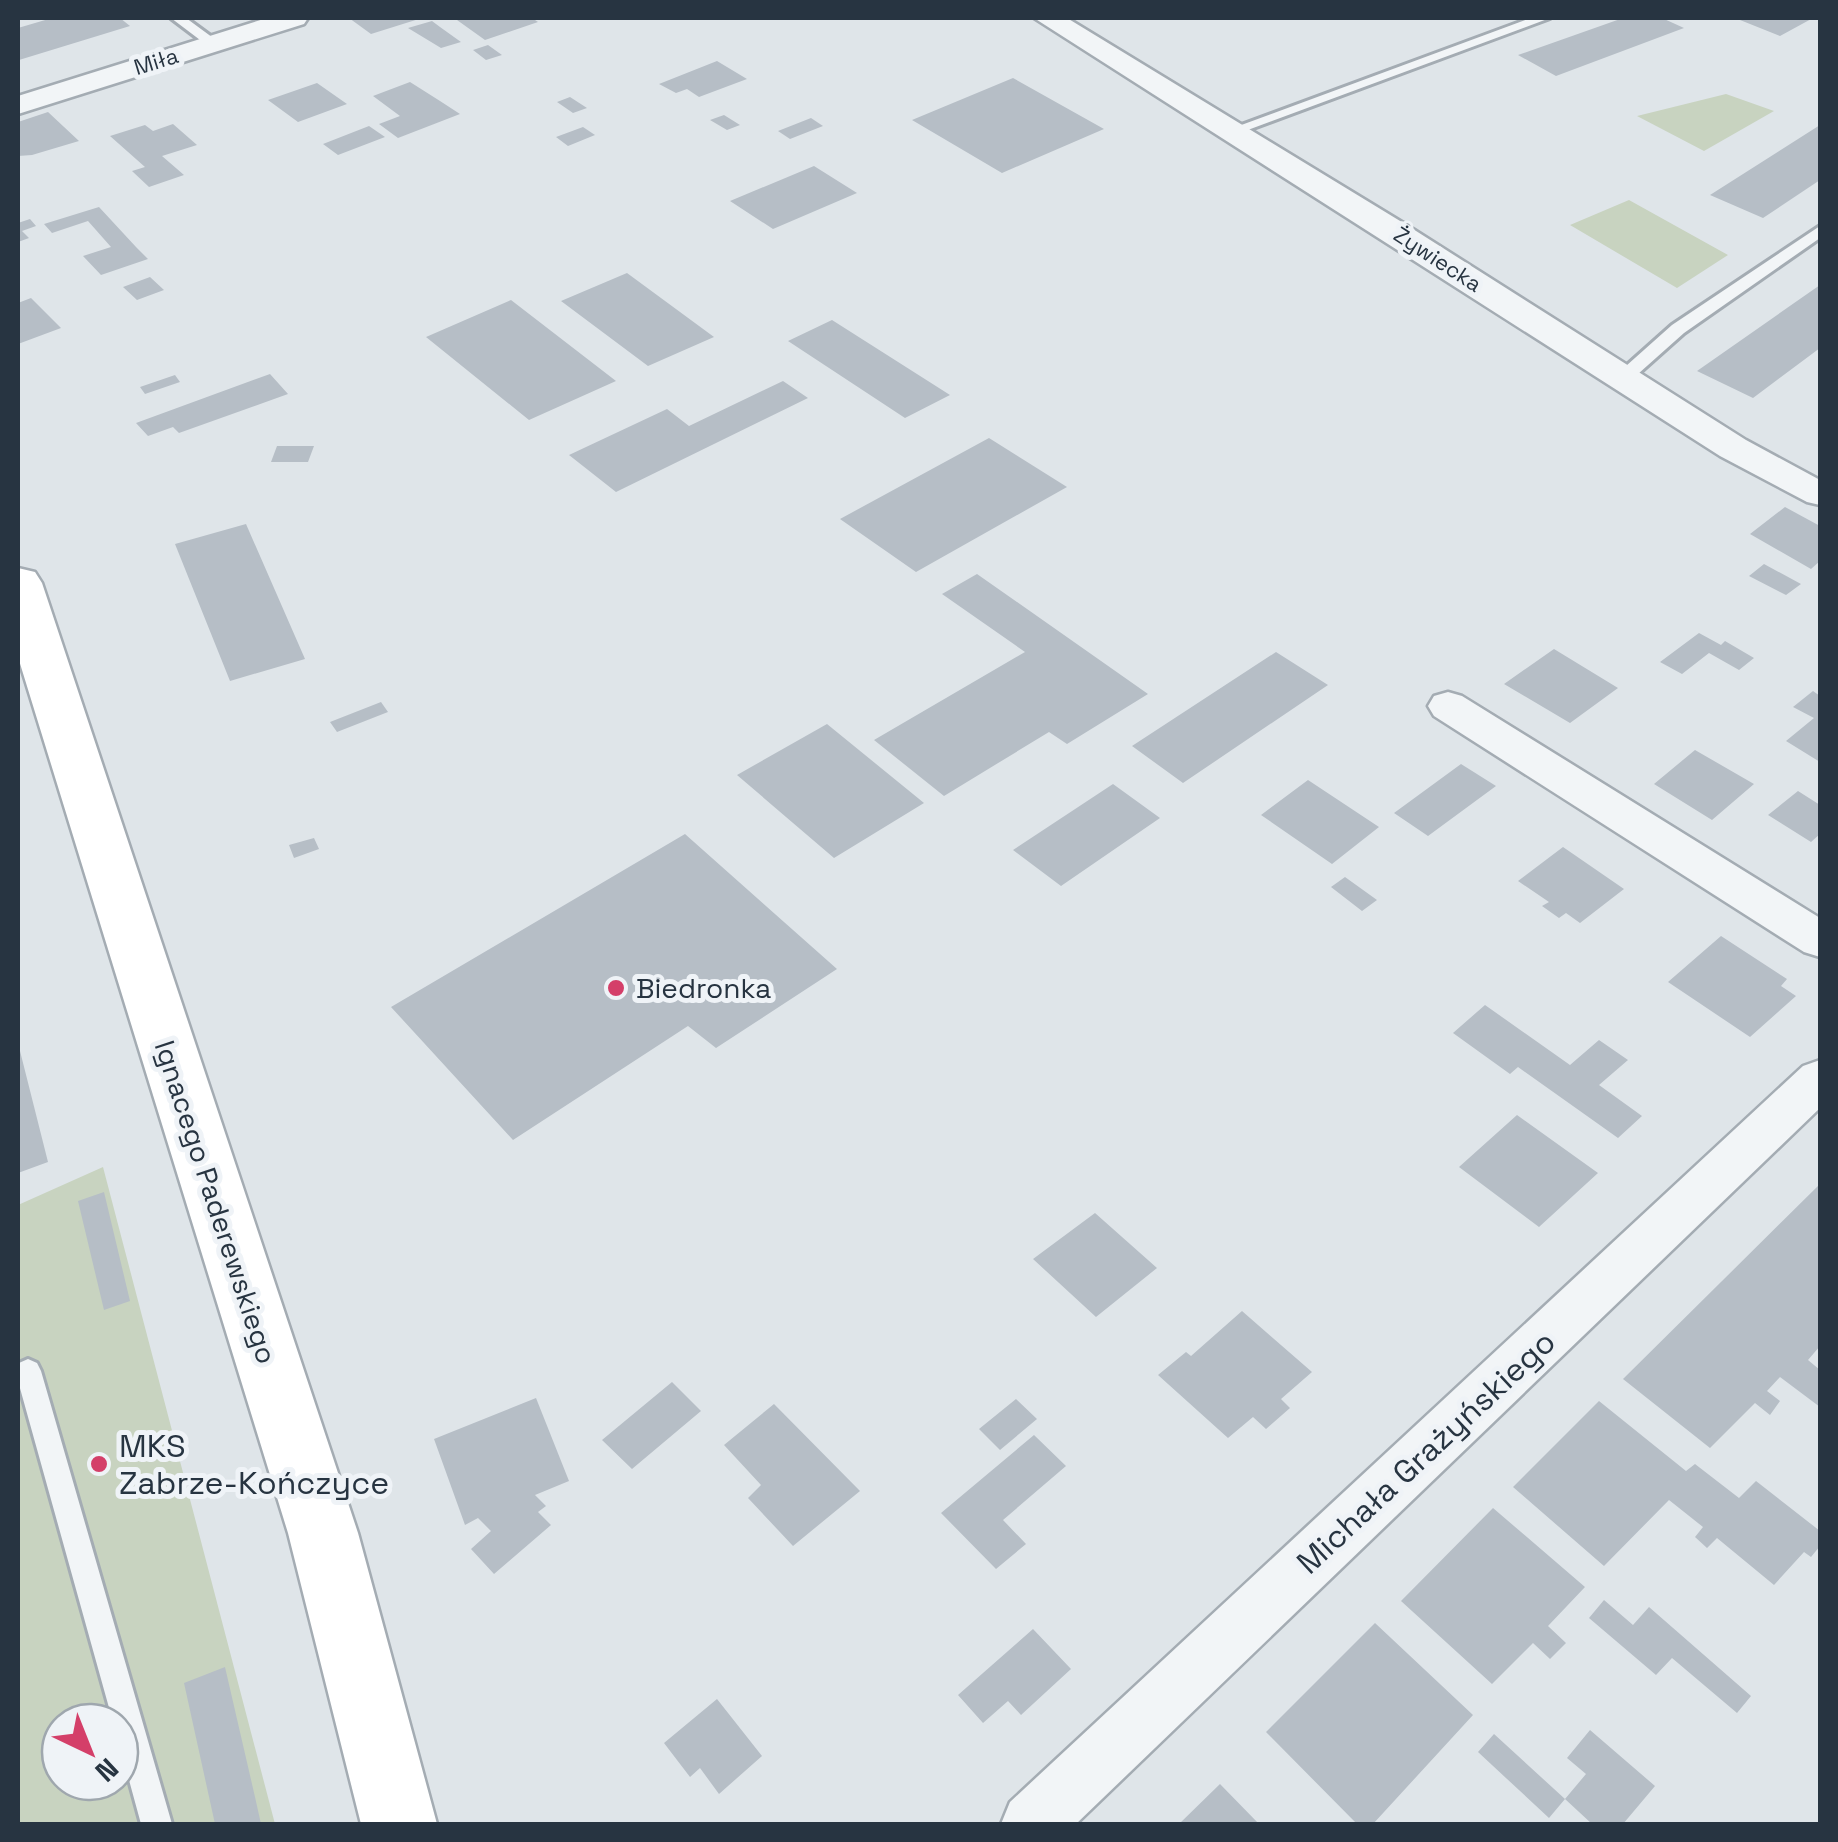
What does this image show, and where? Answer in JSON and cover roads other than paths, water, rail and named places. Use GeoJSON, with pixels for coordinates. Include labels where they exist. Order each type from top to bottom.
{"type":"FeatureCollection","features":[{"type":"Feature","properties":{"kind":"main road","name":"Ignacego Paderewskiego"},"geometry":{"type":"LineString","coordinates":[[18,583],[32,678],[323,1533],[399,1824]]}},
{"type":"Feature","properties":{"kind":"street","name":"Miła"},"geometry":{"type":"LineString","coordinates":[[18,104],[294,18]]}},
{"type":"Feature","properties":{"kind":"street","name":"Żywiecka"},"geometry":{"type":"LineString","coordinates":[[1053,20],[1734,448],[1820,494]]}},
{"type":"Feature","properties":{"kind":"street"},"geometry":{"type":"LineString","coordinates":[[1448,706],[1820,940]]}},
{"type":"Feature","properties":{"kind":"street","name":"Michała Grażyńskiego"},"geometry":{"type":"LineString","coordinates":[[1032,1824],[1820,1079]]}},
{"type":"Feature","properties":{"kind":"lane"},"geometry":{"type":"LineString","coordinates":[[178,18],[213,43]]}},
{"type":"Feature","properties":{"kind":"lane"},"geometry":{"type":"LineString","coordinates":[[1232,131],[1543,18]]}},
{"type":"Feature","properties":{"kind":"lane"},"geometry":{"type":"LineString","coordinates":[[1623,378],[1678,330],[1820,231]]}},
{"type":"Feature","properties":{"kind":"lane"},"geometry":{"type":"LineString","coordinates":[[28,1371],[158,1824]]}},
{"type":"Feature","properties":{"kind":"place","name":"Biedronka"},"geometry":{"type":"Point","coordinates":[616,988]}},
{"type":"Feature","properties":{"kind":"place","name":"MKS Zabrze-Kończyce"},"geometry":{"type":"Point","coordinates":[99,1464]}}]}
